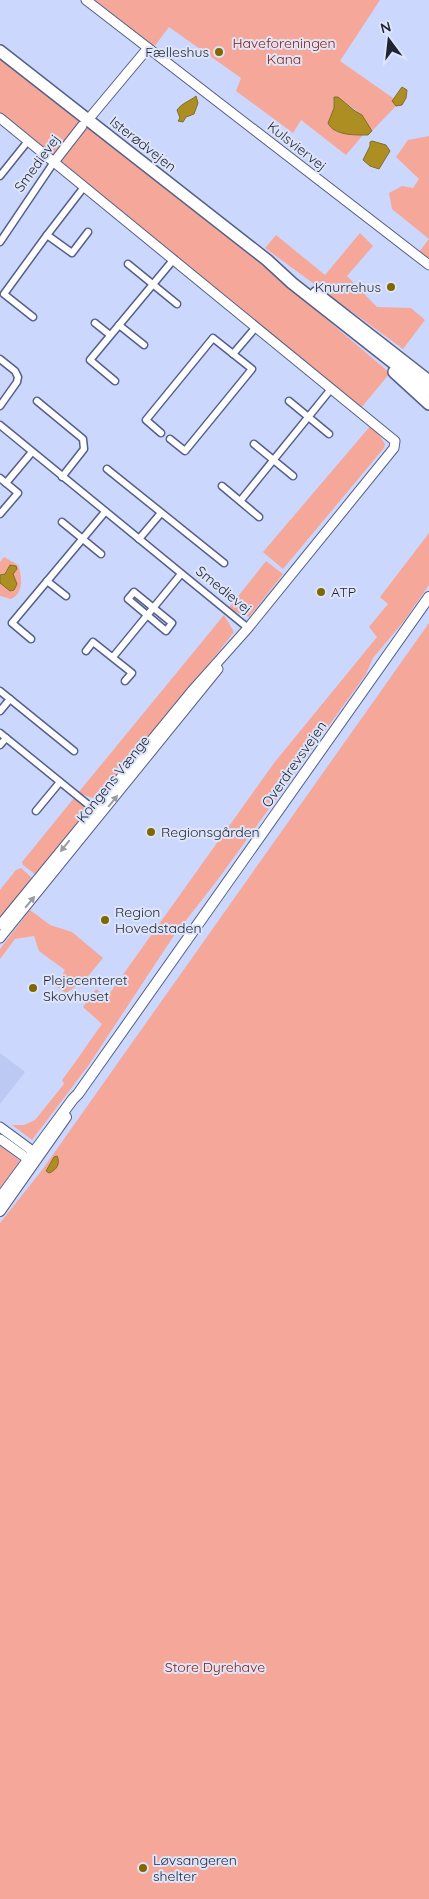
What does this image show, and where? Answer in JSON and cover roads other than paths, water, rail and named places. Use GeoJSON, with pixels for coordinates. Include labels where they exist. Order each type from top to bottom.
{"type":"FeatureCollection","features":[{"type":"Feature","properties":{"kind":"highway","name":"Isterødvejen"},"geometry":{"type":"LineString","coordinates":[[0,51],[267,260],[298,279],[429,391]]}},
{"type":"Feature","properties":{"kind":"highway","name":"Isterødvejen"},"geometry":{"type":"LineString","coordinates":[[358,331],[429,381]]}},
{"type":"Feature","properties":{"kind":"highway"},"geometry":{"type":"LineString","coordinates":[[358,331],[385,340],[429,371]]}},
{"type":"Feature","properties":{"kind":"highway"},"geometry":{"type":"LineString","coordinates":[[358,331],[362,343],[429,404]]}},
{"type":"Feature","properties":{"kind":"main road","name":"Overdrevsvejen"},"geometry":{"type":"LineString","coordinates":[[0,1198],[59,1130],[78,1094],[429,597]]}},
{"type":"Feature","properties":{"kind":"main road","name":"Overdrevsvejen"},"geometry":{"type":"LineString","coordinates":[[0,1211],[34,1158]]}},
{"type":"Feature","properties":{"kind":"street","name":"Kulsviervej"},"geometry":{"type":"LineString","coordinates":[[86,0],[429,265]]}},
{"type":"Feature","properties":{"kind":"street"},"geometry":{"type":"LineString","coordinates":[[92,115],[148,48]]}},
{"type":"Feature","properties":{"kind":"street","name":"Kongens Vænge"},"geometry":{"type":"LineString","coordinates":[[0,118],[395,441],[394,448],[245,631],[207,674],[0,938]]}},
{"type":"Feature","properties":{"kind":"street","name":"Smedievej"},"geometry":{"type":"LineString","coordinates":[[0,242],[54,162],[82,126]]}},
{"type":"Feature","properties":{"kind":"street"},"geometry":{"type":"LineString","coordinates":[[0,176],[28,141]]}},
{"type":"Feature","properties":{"kind":"street"},"geometry":{"type":"LineString","coordinates":[[33,317],[4,294],[84,187]]}},
{"type":"Feature","properties":{"kind":"street"},"geometry":{"type":"LineString","coordinates":[[47,235],[72,253],[88,232]]}},
{"type":"Feature","properties":{"kind":"street"},"geometry":{"type":"LineString","coordinates":[[115,381],[90,360],[174,259]]}},
{"type":"Feature","properties":{"kind":"street"},"geometry":{"type":"LineString","coordinates":[[128,264],[177,304]]}},
{"type":"Feature","properties":{"kind":"street"},"geometry":{"type":"LineString","coordinates":[[95,323],[110,335]]}},
{"type":"Feature","properties":{"kind":"street"},"geometry":{"type":"LineString","coordinates":[[119,325],[144,345]]}},
{"type":"Feature","properties":{"kind":"street"},"geometry":{"type":"LineString","coordinates":[[233,354],[256,327]]}},
{"type":"Feature","properties":{"kind":"street"},"geometry":{"type":"LineString","coordinates":[[161,433],[146,420],[213,338],[252,369],[185,451],[170,439]]}},
{"type":"Feature","properties":{"kind":"street"},"geometry":{"type":"LineString","coordinates":[[0,359],[18,377],[17,382],[0,406]]}},
{"type":"Feature","properties":{"kind":"street"},"geometry":{"type":"LineString","coordinates":[[241,500],[331,388]]}},
{"type":"Feature","properties":{"kind":"street"},"geometry":{"type":"LineString","coordinates":[[289,401],[329,434]]}},
{"type":"Feature","properties":{"kind":"street"},"geometry":{"type":"LineString","coordinates":[[37,402],[83,438],[84,449],[62,477]]}},
{"type":"Feature","properties":{"kind":"street","name":"Smedievej"},"geometry":{"type":"LineString","coordinates":[[0,425],[182,574],[245,631]]}},
{"type":"Feature","properties":{"kind":"street"},"geometry":{"type":"LineString","coordinates":[[254,444],[293,476]]}},
{"type":"Feature","properties":{"kind":"street"},"geometry":{"type":"LineString","coordinates":[[0,514],[18,493],[3,480],[32,452]]}},
{"type":"Feature","properties":{"kind":"street","name":"Smedievej"},"geometry":{"type":"LineString","coordinates":[[107,469],[224,563]]}},
{"type":"Feature","properties":{"kind":"street"},"geometry":{"type":"LineString","coordinates":[[222,486],[259,517]]}},
{"type":"Feature","properties":{"kind":"street"},"geometry":{"type":"LineString","coordinates":[[31,639],[12,623],[106,512]]}},
{"type":"Feature","properties":{"kind":"street"},"geometry":{"type":"LineString","coordinates":[[139,539],[161,513]]}},
{"type":"Feature","properties":{"kind":"street"},"geometry":{"type":"LineString","coordinates":[[62,522],[101,554]]}},
{"type":"Feature","properties":{"kind":"street","name":"Smedievej"},"geometry":{"type":"LineString","coordinates":[[113,657],[182,574]]}},
{"type":"Feature","properties":{"kind":"street"},"geometry":{"type":"LineString","coordinates":[[47,581],[66,596]]}},
{"type":"Feature","properties":{"kind":"street"},"geometry":{"type":"LineString","coordinates":[[134,592],[172,623],[166,631],[147,615],[128,599],[134,592]]}},
{"type":"Feature","properties":{"kind":"street"},"geometry":{"type":"LineString","coordinates":[[86,651],[94,642],[132,673],[125,681]]}},
{"type":"Feature","properties":{"kind":"street"},"geometry":{"type":"LineString","coordinates":[[0,691],[74,751]]}},
{"type":"Feature","properties":{"kind":"street"},"geometry":{"type":"LineString","coordinates":[[0,711],[10,699]]}},
{"type":"Feature","properties":{"kind":"street"},"geometry":{"type":"LineString","coordinates":[[0,733],[98,812]]}},
{"type":"Feature","properties":{"kind":"street"},"geometry":{"type":"LineString","coordinates":[[0,745],[6,738]]}},
{"type":"Feature","properties":{"kind":"street"},"geometry":{"type":"LineString","coordinates":[[36,811],[60,782]]}},
{"type":"Feature","properties":{"kind":"street","name":"Kongens Vænge"},"geometry":{"type":"LineString","coordinates":[[0,925],[98,812]]}},
{"type":"Feature","properties":{"kind":"street"},"geometry":{"type":"LineString","coordinates":[[0,1128],[34,1158]]}},
{"type":"Feature","properties":{"kind":"street"},"geometry":{"type":"LineString","coordinates":[[0,1139],[34,1158]]}},
{"type":"Feature","properties":{"kind":"place","name":"Fælleshus"},"geometry":{"type":"Point","coordinates":[219,52]}},
{"type":"Feature","properties":{"kind":"place","name":"Knurrehus"},"geometry":{"type":"Point","coordinates":[391,287]}},
{"type":"Feature","properties":{"kind":"place","name":"ATP"},"geometry":{"type":"Point","coordinates":[321,592]}},
{"type":"Feature","properties":{"kind":"place","name":"Regionsgården"},"geometry":{"type":"Point","coordinates":[151,832]}},
{"type":"Feature","properties":{"kind":"place","name":"Region Hovedstaden"},"geometry":{"type":"Point","coordinates":[105,920]}},
{"type":"Feature","properties":{"kind":"place","name":"Plejecenteret Skovhuset"},"geometry":{"type":"Point","coordinates":[33,988]}},
{"type":"Feature","properties":{"kind":"place","name":"Løvsangeren shelter"},"geometry":{"type":"Point","coordinates":[143,1868]}},
{"type":"Feature","properties":{"kind":"park label","name":"Haveforeningen Kana"},"geometry":{"type":"Point","coordinates":[284,52]}},
{"type":"Feature","properties":{"kind":"park label","name":"Store Dyrehave"},"geometry":{"type":"Point","coordinates":[215,1667]}}]}
